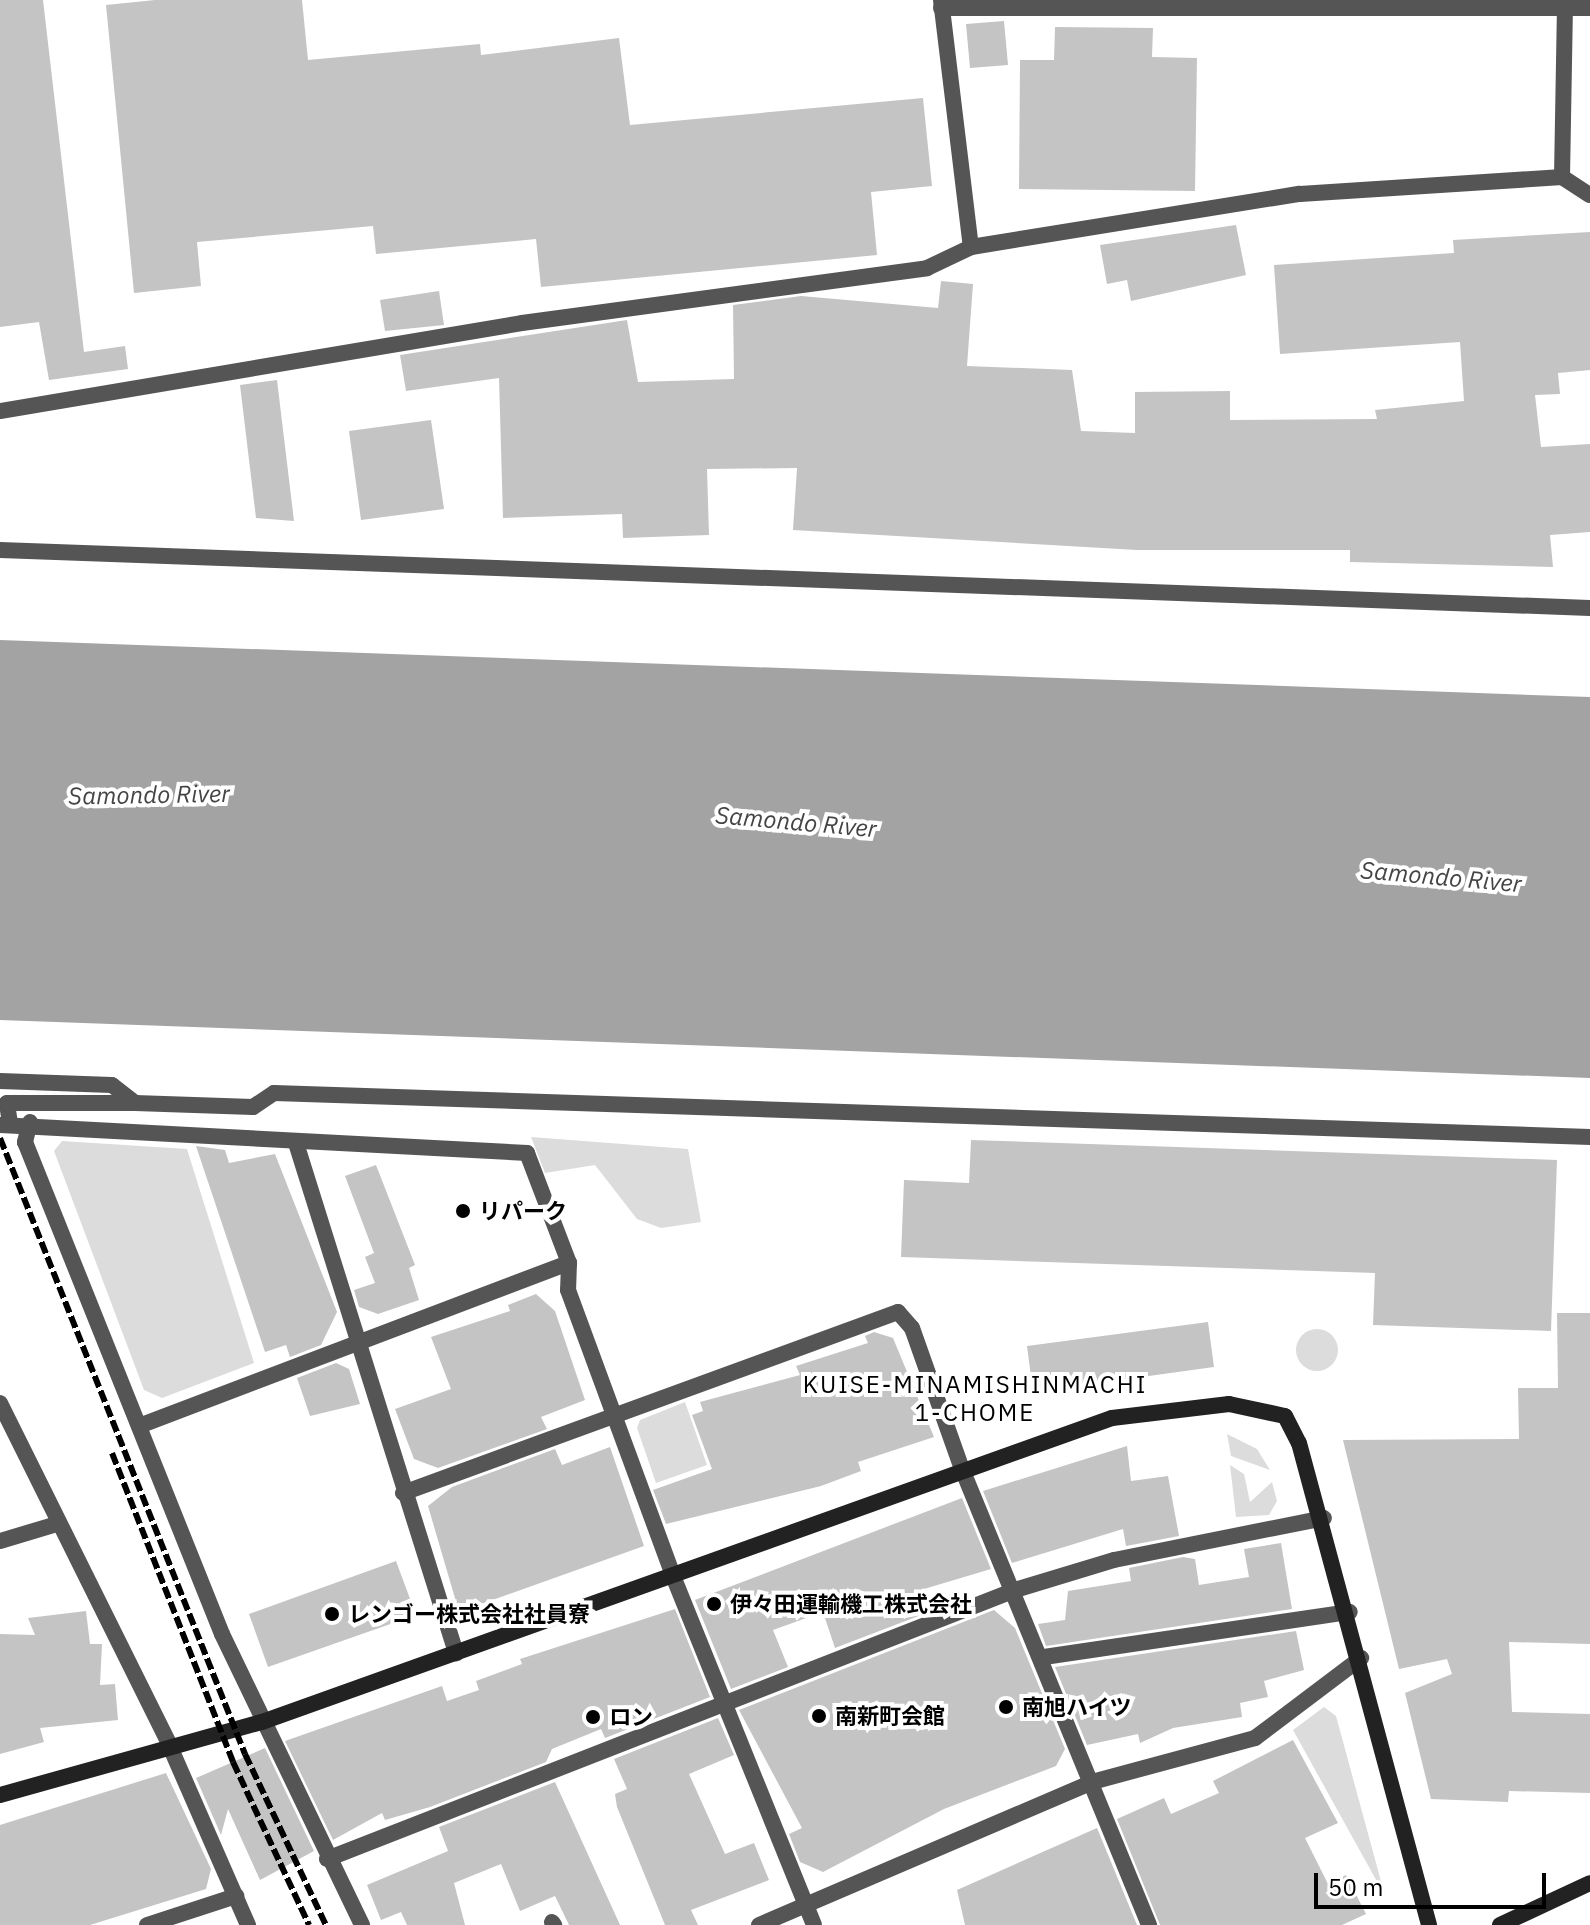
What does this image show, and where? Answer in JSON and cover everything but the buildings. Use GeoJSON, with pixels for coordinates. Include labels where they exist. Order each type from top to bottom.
{"type":"FeatureCollection","features":[{"type":"Feature","properties":{"kind":"street"},"geometry":{"type":"LineString","coordinates":[[971,247],[941,4],[1565,4],[1590,8]]}},
{"type":"Feature","properties":{"kind":"street"},"geometry":{"type":"LineString","coordinates":[[1562,177],[1565,4]]}},
{"type":"Feature","properties":{"kind":"street"},"geometry":{"type":"LineString","coordinates":[[0,411],[522,323],[927,268],[971,247],[1300,194],[1562,177],[1590,195]]}},
{"type":"Feature","properties":{"kind":"street"},"geometry":{"type":"LineString","coordinates":[[0,550],[1590,608]]}},
{"type":"Feature","properties":{"kind":"street"},"geometry":{"type":"LineString","coordinates":[[0,1081],[112,1085],[135,1103]]}},
{"type":"Feature","properties":{"kind":"street"},"geometry":{"type":"LineString","coordinates":[[814,1925],[673,1576],[568,1290],[569,1263],[527,1153],[296,1143],[30,1122],[5,1124],[7,1103],[253,1107],[274,1093],[1590,1137]]}},
{"type":"Feature","properties":{"kind":"street"},"geometry":{"type":"LineString","coordinates":[[30,1122],[25,1142],[139,1426],[262,1722],[362,1925]]}},
{"type":"Feature","properties":{"kind":"street"},"geometry":{"type":"LineString","coordinates":[[296,1143],[403,1493],[456,1653]]}},
{"type":"Feature","properties":{"kind":"street"},"geometry":{"type":"LineString","coordinates":[[139,1426],[569,1263]]}},
{"type":"Feature","properties":{"kind":"street"},"geometry":{"type":"LineString","coordinates":[[403,1493],[898,1312],[912,1328],[962,1469],[1044,1657],[1149,1925]]}},
{"type":"Feature","properties":{"kind":"street"},"geometry":{"type":"LineString","coordinates":[[0,1403],[57,1524],[168,1742],[248,1925]]}},
{"type":"Feature","properties":{"kind":"street"},"geometry":{"type":"LineString","coordinates":[[0,1795],[168,1742],[262,1722],[962,1469],[1112,1418],[1261,1407],[1285,1416],[1324,1518],[1429,1925]]}},
{"type":"Feature","properties":{"kind":"street"},"geometry":{"type":"LineString","coordinates":[[327,1859],[1015,1590],[1114,1560],[1324,1518]]}},
{"type":"Feature","properties":{"kind":"street"},"geometry":{"type":"LineString","coordinates":[[0,1541],[57,1524]]}},
{"type":"Feature","properties":{"kind":"street"},"geometry":{"type":"LineString","coordinates":[[1044,1657],[1350,1612]]}},
{"type":"Feature","properties":{"kind":"street"},"geometry":{"type":"LineString","coordinates":[[759,1925],[1092,1782],[1255,1738],[1361,1658]]}},
{"type":"Feature","properties":{"kind":"street"},"geometry":{"type":"LineString","coordinates":[[1500,1925],[1590,1883]]}},
{"type":"Feature","properties":{"kind":"street"},"geometry":{"type":"LineString","coordinates":[[147,1925],[236,1896]]}},
{"type":"Feature","properties":{"kind":"shaded area"},"geometry":{"type":"Polygon","coordinates":[[[531,1137],[688,1149],[701,1222],[661,1228],[637,1219],[595,1165],[545,1173],[531,1137]]]}},
{"type":"Feature","properties":{"kind":"shaded area"},"geometry":{"type":"Polygon","coordinates":[[[62,1141],[187,1149],[254,1363],[162,1398],[144,1390],[54,1151],[62,1141]]]}},
{"type":"Feature","properties":{"kind":"shaded area"},"geometry":{"type":"Polygon","coordinates":[[[1317,1329],[1332,1335],[1338,1350],[1332,1365],[1317,1371],[1302,1365],[1296,1350],[1302,1335],[1317,1329]]]}},
{"type":"Feature","properties":{"kind":"shaded area"},"geometry":{"type":"Polygon","coordinates":[[[685,1402],[707,1465],[656,1483],[637,1428],[640,1420],[685,1402]]]}},
{"type":"Feature","properties":{"kind":"shaded area"},"geometry":{"type":"Polygon","coordinates":[[[1227,1434],[1257,1449],[1270,1470],[1231,1456],[1227,1434]]]}},
{"type":"Feature","properties":{"kind":"shaded area"},"geometry":{"type":"Polygon","coordinates":[[[1230,1465],[1244,1474],[1250,1502],[1272,1482],[1277,1501],[1269,1515],[1236,1517],[1230,1465]]]}},
{"type":"Feature","properties":{"kind":"shaded area"},"geometry":{"type":"Polygon","coordinates":[[[1324,1707],[1336,1716],[1385,1896],[1293,1730],[1324,1707]]]}},
{"type":"Feature","properties":{"kind":"water","name":"Samondo River"},"geometry":{"type":"Polygon","coordinates":[[[0,640],[1590,697],[1590,1078],[0,1020],[0,640]]]}},
{"type":"Feature","properties":{"kind":"railway"},"geometry":{"type":"LineString","coordinates":[[0,1138],[245,1754],[326,1925]]}},
{"type":"Feature","properties":{"kind":"railway"},"geometry":{"type":"LineString","coordinates":[[112,1453],[233,1762],[309,1925]]}},
{"type":"Feature","properties":{"kind":"place","name":"リパーク"},"geometry":{"type":"Point","coordinates":[463,1211]}},
{"type":"Feature","properties":{"kind":"place","name":"伊々田運輸機工株式会社"},"geometry":{"type":"Point","coordinates":[714,1604]}},
{"type":"Feature","properties":{"kind":"place","name":"レンゴー株式会社社員寮"},"geometry":{"type":"Point","coordinates":[332,1614]}},
{"type":"Feature","properties":{"kind":"place","name":"南旭ハイツ"},"geometry":{"type":"Point","coordinates":[1006,1707]}},
{"type":"Feature","properties":{"kind":"place","name":"南新町会館"},"geometry":{"type":"Point","coordinates":[819,1716]}},
{"type":"Feature","properties":{"kind":"place","name":"ロン"},"geometry":{"type":"Point","coordinates":[593,1717]}},
{"type":"Feature","properties":{"kind":"district","name":"KUISE-MINAMISHINMACHI 1-CHOME"},"geometry":{"type":"Point","coordinates":[975,1399]}}]}
